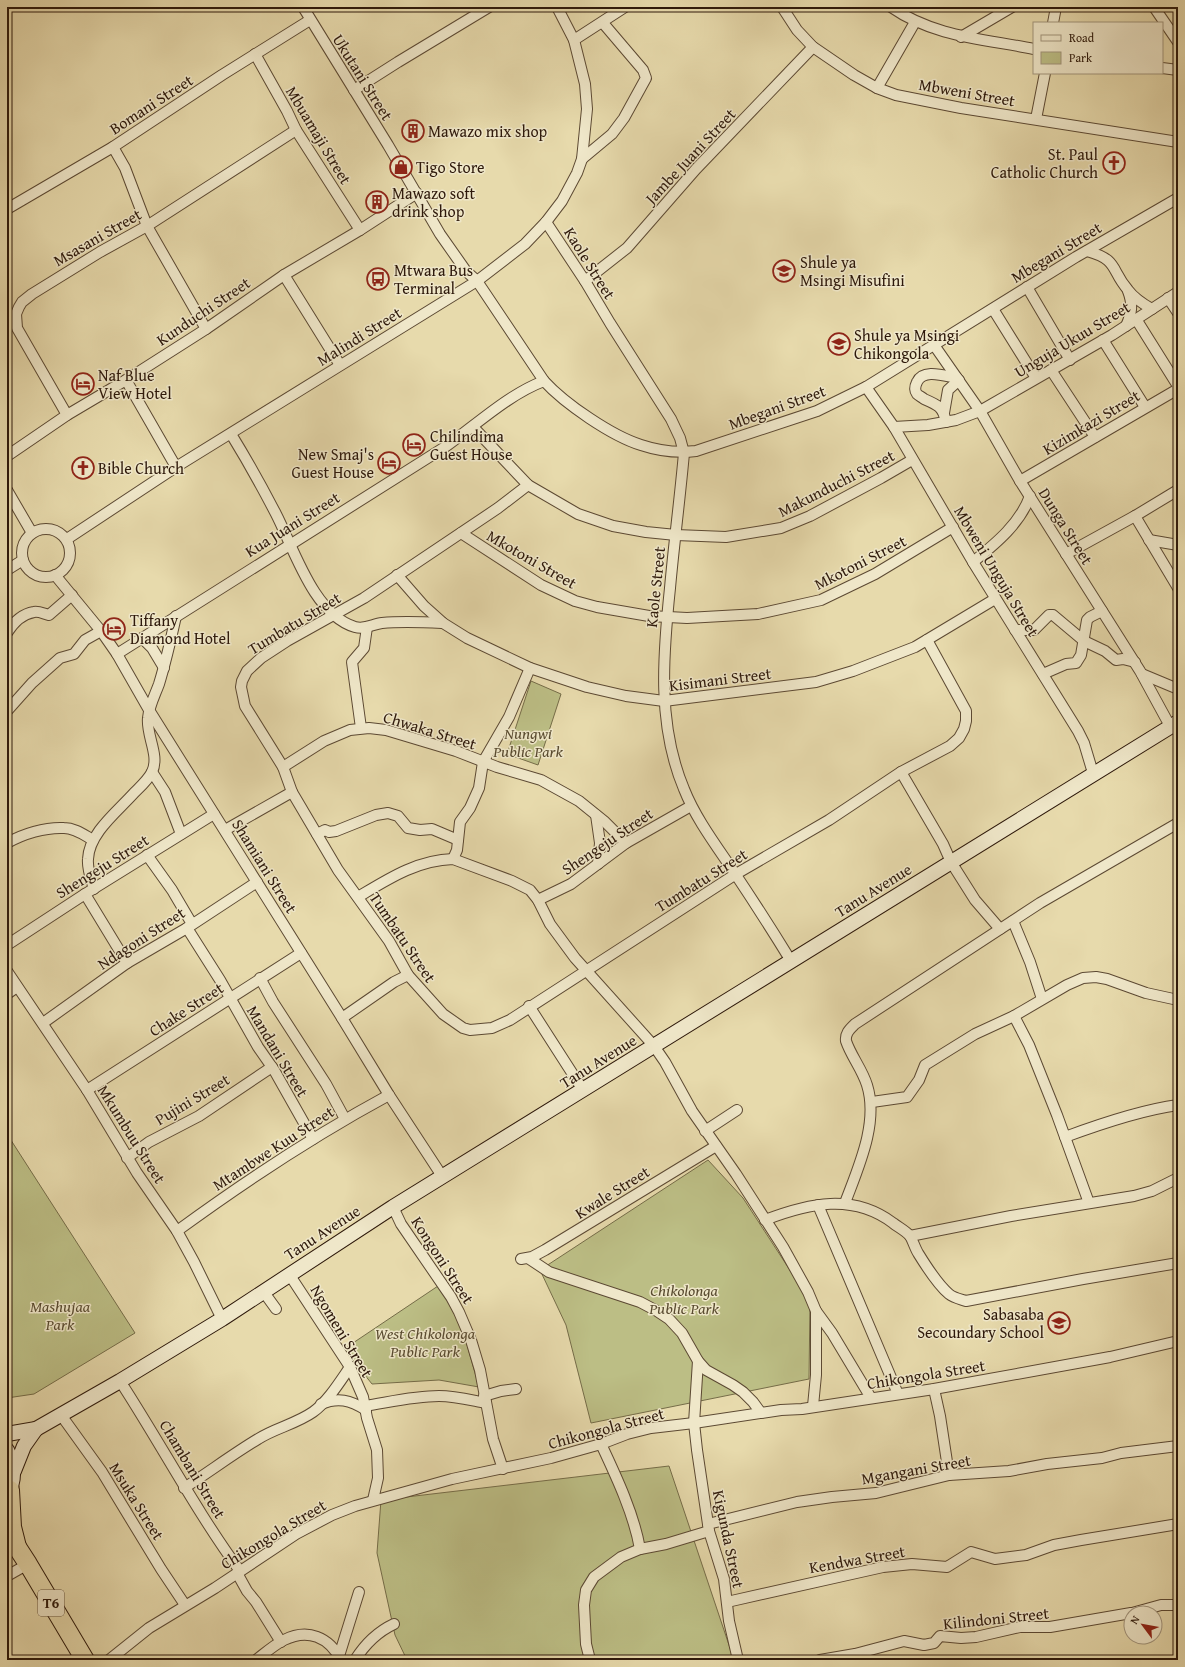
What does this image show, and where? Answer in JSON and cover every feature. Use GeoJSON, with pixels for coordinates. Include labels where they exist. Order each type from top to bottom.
{"type":"FeatureCollection","features":[{"type":"Feature","properties":{"kind":"highway","name":"T6"},"geometry":{"type":"LineString","coordinates":[[8,1492],[12,1542],[28,1564],[85,1660]]}},
{"type":"Feature","properties":{"kind":"street","name":"Ukutani Street"},"geometry":{"type":"LineString","coordinates":[[303,7],[417,193],[440,234],[466,270],[477,281]]}},
{"type":"Feature","properties":{"kind":"street"},"geometry":{"type":"LineString","coordinates":[[354,90],[489,7]]}},
{"type":"Feature","properties":{"kind":"street","name":"Malindi Street"},"geometry":{"type":"LineString","coordinates":[[67,539],[176,468],[477,281],[525,244],[546,222],[562,201],[577,173],[582,159],[587,109],[585,84],[574,40],[557,7]]}},
{"type":"Feature","properties":{"kind":"street"},"geometry":{"type":"LineString","coordinates":[[574,40],[625,7]]}},
{"type":"Feature","properties":{"kind":"street","name":"Mbweni Street"},"geometry":{"type":"LineString","coordinates":[[782,7],[797,30],[813,47],[834,63],[877,88],[896,95],[961,108],[1178,142]]}},
{"type":"Feature","properties":{"kind":"street"},"geometry":{"type":"LineString","coordinates":[[891,7],[915,22],[961,37],[1033,50]]}},
{"type":"Feature","properties":{"kind":"street"},"geometry":{"type":"LineString","coordinates":[[961,37],[1012,7]]}},
{"type":"Feature","properties":{"kind":"street"},"geometry":{"type":"LineString","coordinates":[[1053,22],[1056,7]]}},
{"type":"Feature","properties":{"kind":"street"},"geometry":{"type":"LineString","coordinates":[[1154,7],[1178,42]]}},
{"type":"Feature","properties":{"kind":"street","name":"Bomani Street"},"geometry":{"type":"LineString","coordinates":[[7,209],[113,146],[310,20]]}},
{"type":"Feature","properties":{"kind":"street"},"geometry":{"type":"LineString","coordinates":[[582,159],[612,134],[624,118],[646,78],[643,70],[602,22]]}},
{"type":"Feature","properties":{"kind":"street"},"geometry":{"type":"LineString","coordinates":[[877,88],[915,22]]}},
{"type":"Feature","properties":{"kind":"street","name":"Jambe Juani Street"},"geometry":{"type":"LineString","coordinates":[[585,281],[628,248],[696,168],[813,47]]}},
{"type":"Feature","properties":{"kind":"street","name":"Mbuamaji Street"},"geometry":{"type":"LineString","coordinates":[[255,54],[296,130],[360,230]]}},
{"type":"Feature","properties":{"kind":"street"},"geometry":{"type":"LineString","coordinates":[[1163,68],[1178,70]]}},
{"type":"Feature","properties":{"kind":"street"},"geometry":{"type":"LineString","coordinates":[[1036,119],[1044,74]]}},
{"type":"Feature","properties":{"kind":"street","name":"Msasani Street"},"geometry":{"type":"LineString","coordinates":[[67,415],[17,328],[16,314],[22,302],[50,282],[147,226],[296,130]]}},
{"type":"Feature","properties":{"kind":"street"},"geometry":{"type":"LineString","coordinates":[[113,146],[125,168],[147,226],[206,329]]}},
{"type":"Feature","properties":{"kind":"street","name":"Kunduchi Street"},"geometry":{"type":"LineString","coordinates":[[7,456],[67,415],[126,380],[206,329],[284,275],[360,230],[417,193]]}},
{"type":"Feature","properties":{"kind":"street","name":"Mbegani Street"},"geometry":{"type":"LineString","coordinates":[[477,281],[544,381],[568,404],[628,440],[642,446],[684,453],[696,451],[817,411],[866,387],[1027,287],[1178,198]]}},
{"type":"Feature","properties":{"kind":"street","name":"Kaole Street"},"geometry":{"type":"LineString","coordinates":[[546,222],[585,281],[671,419],[680,438],[684,453],[667,618],[663,681],[664,701],[674,762],[691,806],[791,961]]}},
{"type":"Feature","properties":{"kind":"street"},"geometry":{"type":"LineString","coordinates":[[1087,251],[1102,256],[1112,264],[1128,290],[1142,303],[1152,309]]}},
{"type":"Feature","properties":{"kind":"street"},"geometry":{"type":"LineString","coordinates":[[284,275],[340,365]]}},
{"type":"Feature","properties":{"kind":"street"},"geometry":{"type":"LineString","coordinates":[[1027,287],[1070,360]]}},
{"type":"Feature","properties":{"kind":"street"},"geometry":{"type":"LineString","coordinates":[[1126,326],[1132,308],[1128,290]]}},
{"type":"Feature","properties":{"kind":"street","name":"Unguja Ukuu Street"},"geometry":{"type":"LineString","coordinates":[[894,427],[928,425],[945,417],[956,420],[980,411],[1070,360],[1178,292]]}},
{"type":"Feature","properties":{"kind":"street"},"geometry":{"type":"LineString","coordinates":[[1168,298],[1178,312]]}},
{"type":"Feature","properties":{"kind":"street"},"geometry":{"type":"LineString","coordinates":[[993,309],[1036,378]]}},
{"type":"Feature","properties":{"kind":"street"},"geometry":{"type":"LineString","coordinates":[[1136,319],[1178,387]]}},
{"type":"Feature","properties":{"kind":"street"},"geometry":{"type":"LineString","coordinates":[[1103,340],[1145,407]]}},
{"type":"Feature","properties":{"kind":"street","name":"Dunga Street"},"geometry":{"type":"LineString","coordinates":[[934,345],[980,411],[1020,481],[1174,724]]}},
{"type":"Feature","properties":{"kind":"street"},"geometry":{"type":"LineString","coordinates":[[1051,370],[1094,437]]}},
{"type":"Feature","properties":{"kind":"street"},"geometry":{"type":"LineString","coordinates":[[926,375],[940,375],[958,379],[948,390],[945,417],[938,406],[917,395],[915,385],[920,377],[926,375]]}},
{"type":"Feature","properties":{"kind":"street"},"geometry":{"type":"LineString","coordinates":[[126,380],[176,468]]}},
{"type":"Feature","properties":{"kind":"street","name":"Kua Juani Street"},"geometry":{"type":"LineString","coordinates":[[117,654],[445,447],[496,409],[528,388],[544,381]]}},
{"type":"Feature","properties":{"kind":"street","name":"Mbweni Unguja Street"},"geometry":{"type":"LineString","coordinates":[[866,387],[894,427],[995,599],[1043,674],[1084,744],[1093,773]]}},
{"type":"Feature","properties":{"kind":"street","name":"Kizimkazi Street"},"geometry":{"type":"LineString","coordinates":[[1020,481],[1178,387]]}},
{"type":"Feature","properties":{"kind":"street","name":"Makunduchi Street"},"geometry":{"type":"LineString","coordinates":[[473,427],[528,485],[578,514],[601,523],[646,532],[676,535],[726,537],[782,528],[810,516],[912,460]]}},
{"type":"Feature","properties":{"kind":"street"},"geometry":{"type":"LineString","coordinates":[[232,434],[262,488],[303,574],[333,615],[357,628],[380,623],[443,623]]}},
{"type":"Feature","properties":{"kind":"street","name":"Tumbatu Street"},"geometry":{"type":"LineString","coordinates":[[528,485],[498,508],[364,598],[260,658],[247,671],[242,681],[241,692],[245,706],[283,767],[292,792],[338,870],[389,941],[408,975],[443,1014],[457,1025],[470,1030],[492,1028],[501,1024],[586,972],[736,874],[829,820],[901,772],[950,746],[959,738],[966,721],[966,711],[927,640]]}},
{"type":"Feature","properties":{"kind":"street"},"geometry":{"type":"LineString","coordinates":[[7,490],[32,533]]}},
{"type":"Feature","properties":{"kind":"street"},"geometry":{"type":"LineString","coordinates":[[1066,554],[1135,516],[1178,490]]}},
{"type":"Feature","properties":{"kind":"street"},"geometry":{"type":"LineString","coordinates":[[973,562],[1009,530],[1024,510],[1030,496]]}},
{"type":"Feature","properties":{"kind":"street"},"geometry":{"type":"LineString","coordinates":[[1135,516],[1178,588]]}},
{"type":"Feature","properties":{"kind":"street"},"geometry":{"type":"LineString","coordinates":[[44,528],[51,529],[57,531],[67,539],[71,553],[66,566],[55,575],[42,577],[30,571],[23,560],[22,550],[25,540],[32,533],[44,528]]}},
{"type":"Feature","properties":{"kind":"street","name":"Mkotoni Street"},"geometry":{"type":"LineString","coordinates":[[461,533],[541,585],[570,599],[597,607],[667,618],[758,614],[821,600],[875,574],[953,528]]}},
{"type":"Feature","properties":{"kind":"street"},"geometry":{"type":"LineString","coordinates":[[1149,540],[1178,545]]}},
{"type":"Feature","properties":{"kind":"street"},"geometry":{"type":"LineString","coordinates":[[7,570],[23,560]]}},
{"type":"Feature","properties":{"kind":"street","name":"Shamiani Street"},"geometry":{"type":"LineString","coordinates":[[55,575],[101,631],[117,654],[149,710],[389,1095],[442,1176]]}},
{"type":"Feature","properties":{"kind":"street","name":"Kisimani Street"},"geometry":{"type":"LineString","coordinates":[[397,576],[424,606],[443,623],[467,638],[530,668],[606,692],[664,701],[831,679],[902,653],[927,640],[995,599]]}},
{"type":"Feature","properties":{"kind":"street"},"geometry":{"type":"LineString","coordinates":[[7,633],[13,623],[19,619],[33,612],[49,615],[72,595]]}},
{"type":"Feature","properties":{"kind":"street"},"geometry":{"type":"LineString","coordinates":[[1043,674],[1066,664],[1076,663],[1081,655],[1087,620],[1102,611]]}},
{"type":"Feature","properties":{"kind":"street"},"geometry":{"type":"LineString","coordinates":[[1015,630],[1034,630],[1049,616],[1053,615],[1084,641],[1105,651],[1116,660],[1123,658],[1134,662]]}},
{"type":"Feature","properties":{"kind":"street"},"geometry":{"type":"LineString","coordinates":[[94,888],[88,870],[88,860],[89,850],[94,840],[104,825],[146,781],[152,772],[154,762],[148,721],[149,710],[164,668],[176,616]]}},
{"type":"Feature","properties":{"kind":"street"},"geometry":{"type":"LineString","coordinates":[[361,728],[352,662],[364,648],[367,627]]}},
{"type":"Feature","properties":{"kind":"street"},"geometry":{"type":"LineString","coordinates":[[7,711],[32,683],[60,658],[74,654],[85,640],[101,631]]}},
{"type":"Feature","properties":{"kind":"street"},"geometry":{"type":"LineString","coordinates":[[142,638],[152,648],[164,668]]}},
{"type":"Feature","properties":{"kind":"street"},"geometry":{"type":"LineString","coordinates":[[453,859],[458,840],[460,822],[470,808],[479,788],[483,762],[508,717],[530,668]]}},
{"type":"Feature","properties":{"kind":"street"},"geometry":{"type":"LineString","coordinates":[[1142,674],[1178,690]]}},
{"type":"Feature","properties":{"kind":"street","name":"Tanu Avenue"},"geometry":{"type":"LineString","coordinates":[[36,1429],[120,1381],[222,1319],[392,1207],[1174,724]]}},
{"type":"Feature","properties":{"kind":"street","name":"Chwaka Street"},"geometry":{"type":"LineString","coordinates":[[283,767],[324,741],[340,734],[361,728],[386,730],[456,751],[483,762],[542,780],[579,801],[626,843]]}},
{"type":"Feature","properties":{"kind":"street"},"geometry":{"type":"LineString","coordinates":[[152,772],[164,792],[181,834]]}},
{"type":"Feature","properties":{"kind":"street"},"geometry":{"type":"LineString","coordinates":[[901,772],[943,844],[951,862],[975,900],[1000,929]]}},
{"type":"Feature","properties":{"kind":"street"},"geometry":{"type":"LineString","coordinates":[[225,830],[292,792]]}},
{"type":"Feature","properties":{"kind":"street","name":"Shengeju Street"},"geometry":{"type":"LineString","coordinates":[[538,900],[571,884],[626,843],[691,806]]}},
{"type":"Feature","properties":{"kind":"street"},"geometry":{"type":"LineString","coordinates":[[317,834],[324,830],[336,832],[376,815],[388,813],[398,816],[408,828],[420,830],[432,829],[458,840]]}},
{"type":"Feature","properties":{"kind":"street","name":"Shengeju Street"},"geometry":{"type":"LineString","coordinates":[[7,945],[94,888],[214,814]]}},
{"type":"Feature","properties":{"kind":"street"},"geometry":{"type":"LineString","coordinates":[[596,815],[599,830],[598,864]]}},
{"type":"Feature","properties":{"kind":"street"},"geometry":{"type":"LineString","coordinates":[[845,1203],[860,1163],[872,1117],[872,1102],[867,1084],[846,1044],[845,1038],[849,1030],[855,1024],[975,947],[1013,920],[1178,823]]}},
{"type":"Feature","properties":{"kind":"street"},"geometry":{"type":"LineString","coordinates":[[7,843],[32,832],[65,828],[77,831],[94,840]]}},
{"type":"Feature","properties":{"kind":"street","name":"Mandani Street"},"geometry":{"type":"LineString","coordinates":[[147,855],[172,890],[230,999],[258,1047],[272,1067],[313,1140]]}},
{"type":"Feature","properties":{"kind":"street"},"geometry":{"type":"LineString","coordinates":[[358,897],[409,868],[437,860],[453,859],[530,890],[538,900],[550,924],[586,972],[654,1046],[665,1062],[692,1111],[736,1174],[765,1220],[808,1292],[816,1311],[832,1333],[871,1398]]}},
{"type":"Feature","properties":{"kind":"street","name":"Ndagoni Street"},"geometry":{"type":"LineString","coordinates":[[43,1024],[127,964],[190,926],[257,882]]}},
{"type":"Feature","properties":{"kind":"street"},"geometry":{"type":"LineString","coordinates":[[85,894],[127,964]]}},
{"type":"Feature","properties":{"kind":"street"},"geometry":{"type":"LineString","coordinates":[[1013,920],[1030,962],[1042,999]]}},
{"type":"Feature","properties":{"kind":"street","name":"Chake Street"},"geometry":{"type":"LineString","coordinates":[[87,1090],[301,953]]}},
{"type":"Feature","properties":{"kind":"street","name":"Mkumbuu Street"},"geometry":{"type":"LineString","coordinates":[[7,971],[87,1090],[127,1158],[177,1231],[222,1319]]}},
{"type":"Feature","properties":{"kind":"street"},"geometry":{"type":"LineString","coordinates":[[342,1018],[394,982],[408,975]]}},
{"type":"Feature","properties":{"kind":"street"},"geometry":{"type":"LineString","coordinates":[[872,1102],[907,1097],[919,1080],[925,1065],[975,1034],[1014,1016],[1067,985],[1083,978],[1096,977],[1107,979],[1146,993],[1178,1000]]}},
{"type":"Feature","properties":{"kind":"street"},"geometry":{"type":"LineString","coordinates":[[260,978],[273,1002],[326,1084],[345,1119]]}},
{"type":"Feature","properties":{"kind":"street"},"geometry":{"type":"LineString","coordinates":[[7,994],[17,987]]}},
{"type":"Feature","properties":{"kind":"street"},"geometry":{"type":"LineString","coordinates":[[529,1006],[583,1090]]}},
{"type":"Feature","properties":{"kind":"street"},"geometry":{"type":"LineString","coordinates":[[1014,1016],[1029,1046],[1066,1136],[1089,1202]]}},
{"type":"Feature","properties":{"kind":"street","name":"Pujini Street"},"geometry":{"type":"LineString","coordinates":[[127,1158],[149,1142],[199,1116],[272,1067]]}},
{"type":"Feature","properties":{"kind":"street","name":"Mtambwe Kuu Street"},"geometry":{"type":"LineString","coordinates":[[177,1231],[225,1197],[345,1119],[389,1095]]}},
{"type":"Feature","properties":{"kind":"street"},"geometry":{"type":"LineString","coordinates":[[1066,1136],[1100,1124],[1156,1109],[1178,1105]]}},
{"type":"Feature","properties":{"kind":"street"},"geometry":{"type":"LineString","coordinates":[[705,1131],[737,1110]]}},
{"type":"Feature","properties":{"kind":"street","name":"Kwale Street"},"geometry":{"type":"LineString","coordinates":[[698,1361],[682,1332],[657,1311],[628,1298],[549,1272],[525,1259],[551,1246],[716,1146]]}},
{"type":"Feature","properties":{"kind":"street"},"geometry":{"type":"LineString","coordinates":[[910,1236],[1089,1202],[1134,1196],[1152,1191],[1178,1178]]}},
{"type":"Feature","properties":{"kind":"street"},"geometry":{"type":"LineString","coordinates":[[765,1220],[786,1212],[818,1205],[845,1203],[869,1210],[887,1219],[910,1236],[918,1253],[942,1287],[949,1294],[966,1301],[1178,1263]]}},
{"type":"Feature","properties":{"kind":"street"},"geometry":{"type":"LineString","coordinates":[[818,1205],[898,1394]]}},
{"type":"Feature","properties":{"kind":"street","name":"Kongoni Street"},"geometry":{"type":"LineString","coordinates":[[392,1207],[401,1224],[459,1312],[471,1340],[480,1370],[493,1439],[503,1469]]}},
{"type":"Feature","properties":{"kind":"street","name":"Ngomeni Street"},"geometry":{"type":"LineString","coordinates":[[289,1274],[350,1368],[363,1397],[377,1450],[378,1478],[373,1500]]}},
{"type":"Feature","properties":{"kind":"street"},"geometry":{"type":"LineString","coordinates":[[263,1291],[276,1309]]}},
{"type":"Feature","properties":{"kind":"street"},"geometry":{"type":"LineString","coordinates":[[813,1406],[816,1376],[816,1311]]}},
{"type":"Feature","properties":{"kind":"street","name":"Chikongola Street"},"geometry":{"type":"LineString","coordinates":[[114,1658],[149,1628],[314,1524],[332,1515],[373,1500],[452,1479],[503,1469],[601,1444],[626,1434],[651,1428],[934,1389],[1110,1357],[1178,1341]]}},
{"type":"Feature","properties":{"kind":"street"},"geometry":{"type":"LineString","coordinates":[[698,1361],[706,1370],[743,1392],[761,1413]]}},
{"type":"Feature","properties":{"kind":"street","name":"Kigunda Street"},"geometry":{"type":"LineString","coordinates":[[698,1361],[694,1423],[709,1527],[724,1579],[729,1621],[738,1660]]}},
{"type":"Feature","properties":{"kind":"street"},"geometry":{"type":"LineString","coordinates":[[184,1488],[259,1438],[299,1420],[313,1411],[332,1392],[350,1368]]}},
{"type":"Feature","properties":{"kind":"street","name":"Chambani Street"},"geometry":{"type":"LineString","coordinates":[[120,1381],[148,1424],[184,1488],[239,1572],[247,1591],[256,1602],[281,1642]]}},
{"type":"Feature","properties":{"kind":"street"},"geometry":{"type":"LineString","coordinates":[[319,1405],[339,1399],[355,1403],[365,1408],[418,1397],[440,1396],[485,1399],[501,1391],[516,1389]]}},
{"type":"Feature","properties":{"kind":"street"},"geometry":{"type":"LineString","coordinates":[[934,1389],[940,1416],[949,1475]]}},
{"type":"Feature","properties":{"kind":"street","name":"Msuka Street"},"geometry":{"type":"LineString","coordinates":[[61,1415],[102,1472],[161,1569],[185,1605]]}},
{"type":"Feature","properties":{"kind":"street"},"geometry":{"type":"LineString","coordinates":[[7,1434],[36,1429]]}},
{"type":"Feature","properties":{"kind":"street"},"geometry":{"type":"LineString","coordinates":[[14,1471],[24,1446],[36,1429]]}},
{"type":"Feature","properties":{"kind":"street"},"geometry":{"type":"LineString","coordinates":[[601,1444],[616,1476],[633,1521],[640,1549]]}},
{"type":"Feature","properties":{"kind":"street","name":"Mgangani Street"},"geometry":{"type":"LineString","coordinates":[[590,1660],[584,1627],[586,1590],[594,1577],[603,1569],[621,1557],[640,1549],[666,1544],[709,1527],[797,1502],[832,1496],[876,1493],[949,1475],[1009,1471],[1047,1464],[1102,1458],[1121,1453],[1178,1446]]}},
{"type":"Feature","properties":{"kind":"street","name":"T6"},"geometry":{"type":"LineString","coordinates":[[7,1450],[11,1457],[14,1471],[8,1492]]}},
{"type":"Feature","properties":{"kind":"street","name":"Kendwa Street"},"geometry":{"type":"LineString","coordinates":[[727,1602],[883,1567],[912,1564],[947,1567],[971,1552],[995,1559],[1026,1555],[1054,1545],[1178,1524]]}},
{"type":"Feature","properties":{"kind":"street"},"geometry":{"type":"LineString","coordinates":[[7,1576],[28,1564]]}},
{"type":"Feature","properties":{"kind":"street"},"geometry":{"type":"LineString","coordinates":[[340,1658],[359,1592]]}},
{"type":"Feature","properties":{"kind":"street","name":"Kilindoni Street"},"geometry":{"type":"LineString","coordinates":[[1163,1605],[1178,1605]]}},
{"type":"Feature","properties":{"kind":"street","name":"Kilindoni Street"},"geometry":{"type":"LineString","coordinates":[[820,1660],[855,1654],[904,1641],[924,1645],[934,1644],[940,1636],[961,1638],[976,1637],[1020,1627],[1050,1627],[1123,1615]]}},
{"type":"Feature","properties":{"kind":"street"},"geometry":{"type":"LineString","coordinates":[[355,1660],[371,1639],[382,1630],[394,1624]]}},
{"type":"Feature","properties":{"kind":"street"},"geometry":{"type":"LineString","coordinates":[[256,1660],[286,1639],[304,1635],[315,1636],[333,1647],[340,1658]]}},
{"type":"Feature","properties":{"kind":"green space","name":"Nungwi Public Park"},"geometry":{"type":"Polygon","coordinates":[[[531,681],[561,694],[538,765],[507,754],[531,681]]]}},
{"type":"Feature","properties":{"kind":"green space","name":"Mashujaa Park"},"geometry":{"type":"Polygon","coordinates":[[[7,1134],[135,1333],[34,1394],[7,1398],[7,1134]]]}},
{"type":"Feature","properties":{"kind":"green space","name":"Chikolonga Public Park"},"geometry":{"type":"Polygon","coordinates":[[[708,1160],[743,1198],[810,1301],[809,1379],[591,1423],[566,1325],[540,1270],[708,1160]]]}},
{"type":"Feature","properties":{"kind":"green space","name":"West Chikolonga Public Park"},"geometry":{"type":"Polygon","coordinates":[[[438,1286],[460,1320],[479,1387],[439,1380],[372,1384],[344,1349],[438,1286]]]}},
{"type":"Feature","properties":{"kind":"green space"},"geometry":{"type":"Polygon","coordinates":[[[669,1466],[734,1660],[407,1660],[395,1635],[377,1553],[381,1500],[669,1466]]]}},
{"type":"Feature","properties":{"kind":"place","name":"Mawazo mix shop"},"geometry":{"type":"Point","coordinates":[413,131]}},
{"type":"Feature","properties":{"kind":"place","name":"St. Paul Catholic Church"},"geometry":{"type":"Point","coordinates":[1114,163]}},
{"type":"Feature","properties":{"kind":"place","name":"Tigo Store"},"geometry":{"type":"Point","coordinates":[401,167]}},
{"type":"Feature","properties":{"kind":"place","name":"Mawazo soft drink shop"},"geometry":{"type":"Point","coordinates":[377,202]}},
{"type":"Feature","properties":{"kind":"place","name":"Shule ya Msingi Misufini"},"geometry":{"type":"Point","coordinates":[784,271]}},
{"type":"Feature","properties":{"kind":"place","name":"Mtwara Bus Terminal"},"geometry":{"type":"Point","coordinates":[378,279]}},
{"type":"Feature","properties":{"kind":"place","name":"Shule ya Msingi Chikongola"},"geometry":{"type":"Point","coordinates":[839,344]}},
{"type":"Feature","properties":{"kind":"place","name":"Naf Blue View Hotel"},"geometry":{"type":"Point","coordinates":[83,384]}},
{"type":"Feature","properties":{"kind":"place","name":"Chilindima Guest House"},"geometry":{"type":"Point","coordinates":[414,445]}},
{"type":"Feature","properties":{"kind":"place","name":"New Smaj's Guest House"},"geometry":{"type":"Point","coordinates":[389,463]}},
{"type":"Feature","properties":{"kind":"place","name":"Bible Church"},"geometry":{"type":"Point","coordinates":[83,468]}},
{"type":"Feature","properties":{"kind":"place","name":"Tiffany Diamond Hotel"},"geometry":{"type":"Point","coordinates":[114,629]}},
{"type":"Feature","properties":{"kind":"place","name":"Sabasaba Secoundary School"},"geometry":{"type":"Point","coordinates":[1059,1323]}}]}
